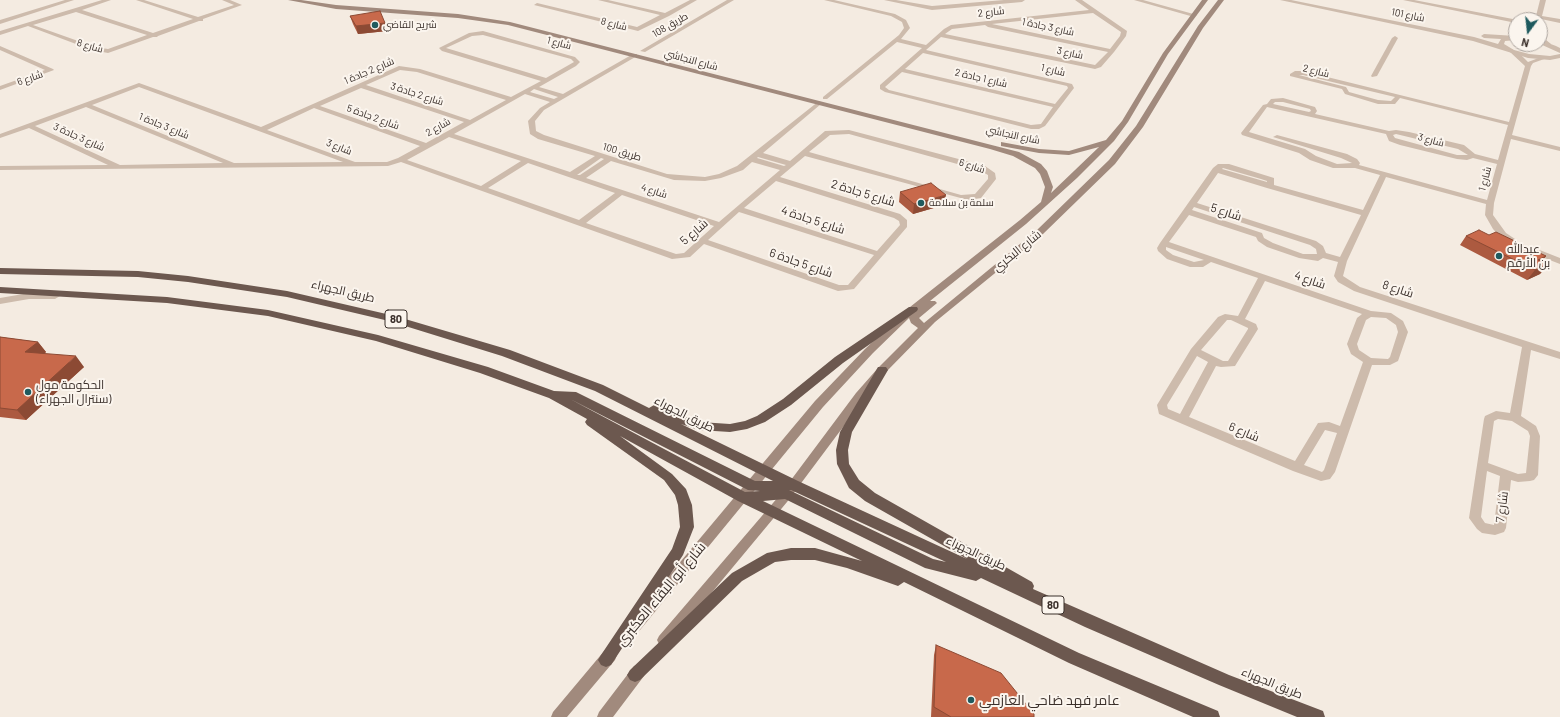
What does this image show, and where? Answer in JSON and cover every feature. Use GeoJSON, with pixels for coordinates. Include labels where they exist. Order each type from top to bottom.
{"type":"FeatureCollection","features":[{"type":"Feature","properties":{"kind":"highway","name":"طريق الجهراء"},"geometry":{"type":"LineString","coordinates":[[0,270],[138,274],[188,279],[287,294],[343,306],[448,334],[506,353],[599,388],[765,471],[790,490],[1224,680],[1317,717]]}},
{"type":"Feature","properties":{"kind":"highway","name":"80"},"geometry":{"type":"LineString","coordinates":[[0,290],[167,300],[206,304],[314,322],[378,338],[432,354],[553,395],[743,497],[1074,658],[1212,717]]}},
{"type":"Feature","properties":{"kind":"highway"},"geometry":{"type":"LineString","coordinates":[[599,388],[699,426],[730,428],[747,425],[761,419],[786,402],[839,360],[913,309]]}},
{"type":"Feature","properties":{"kind":"highway"},"geometry":{"type":"LineString","coordinates":[[882,370],[846,432],[842,450],[843,464],[854,484],[870,497],[1090,622]]}},
{"type":"Feature","properties":{"kind":"highway"},"geometry":{"type":"LineString","coordinates":[[553,395],[572,396],[752,486],[790,490]]}},
{"type":"Feature","properties":{"kind":"highway"},"geometry":{"type":"LineString","coordinates":[[553,395],[668,477],[681,493],[685,505],[687,528],[678,551],[606,660]]}},
{"type":"Feature","properties":{"kind":"highway"},"geometry":{"type":"LineString","coordinates":[[743,497],[790,490]]}},
{"type":"Feature","properties":{"kind":"highway"},"geometry":{"type":"LineString","coordinates":[[635,675],[737,577],[772,558],[791,554],[815,554],[847,562],[886,576],[1010,627]]}},
{"type":"Feature","properties":{"kind":"main road","name":"شارع النجاشي"},"geometry":{"type":"LineString","coordinates":[[291,0],[351,9],[472,17],[508,23],[927,127],[1039,152],[1069,152],[1091,148],[1111,139]]}},
{"type":"Feature","properties":{"kind":"main road","name":"شارع النجاشي"},"geometry":{"type":"LineString","coordinates":[[325,0],[364,5],[478,13],[516,19],[643,51],[822,101]]}},
{"type":"Feature","properties":{"kind":"main road","name":"شارع البكري"},"geometry":{"type":"LineString","coordinates":[[765,471],[819,404],[868,351],[913,309],[1017,227],[1074,176],[1111,139],[1125,122],[1160,62],[1205,0]]}},
{"type":"Feature","properties":{"kind":"main road","name":"شارع البكري"},"geometry":{"type":"LineString","coordinates":[[790,490],[860,396],[882,370],[924,327],[1040,232],[1112,162],[1139,127],[1200,27],[1221,0]]}},
{"type":"Feature","properties":{"kind":"main road"},"geometry":{"type":"LineString","coordinates":[[550,34],[559,30]]}},
{"type":"Feature","properties":{"kind":"main road"},"geometry":{"type":"LineString","coordinates":[[565,37],[565,34],[571,33]]}},
{"type":"Feature","properties":{"kind":"main road"},"geometry":{"type":"LineString","coordinates":[[1160,62],[1170,65],[1162,88]]}},
{"type":"Feature","properties":{"kind":"main road","name":"شارع النجاشي"},"geometry":{"type":"LineString","coordinates":[[927,127],[1016,154],[1038,166],[1044,173],[1049,187],[1043,203]]}},
{"type":"Feature","properties":{"kind":"main road"},"geometry":{"type":"LineString","coordinates":[[924,327],[914,321],[914,317],[937,299],[940,289]]}},
{"type":"Feature","properties":{"kind":"main road","name":"شارع أبو البقاء العكبري"},"geometry":{"type":"LineString","coordinates":[[558,717],[765,471]]}},
{"type":"Feature","properties":{"kind":"main road"},"geometry":{"type":"LineString","coordinates":[[604,717],[635,675],[790,490]]}},
{"type":"Feature","properties":{"kind":"street"},"geometry":{"type":"LineString","coordinates":[[0,22],[71,0]]}},
{"type":"Feature","properties":{"kind":"street"},"geometry":{"type":"LineString","coordinates":[[2,32],[108,0]]}},
{"type":"Feature","properties":{"kind":"street"},"geometry":{"type":"LineString","coordinates":[[139,0],[201,20]]}},
{"type":"Feature","properties":{"kind":"street","name":"شارع 8"},"geometry":{"type":"LineString","coordinates":[[29,25],[101,51],[117,49],[239,6],[225,0]]}},
{"type":"Feature","properties":{"kind":"street","name":"شارع 8"},"geometry":{"type":"LineString","coordinates":[[545,0],[536,5],[634,29],[642,29],[692,0]]}},
{"type":"Feature","properties":{"kind":"street"},"geometry":{"type":"LineString","coordinates":[[601,0],[667,15]]}},
{"type":"Feature","properties":{"kind":"street","name":"طريق 108"},"geometry":{"type":"LineString","coordinates":[[714,0],[729,1]]}},
{"type":"Feature","properties":{"kind":"street"},"geometry":{"type":"LineString","coordinates":[[822,101],[899,38],[907,28],[904,21],[899,18],[845,2],[827,0]]}},
{"type":"Feature","properties":{"kind":"street"},"geometry":{"type":"LineString","coordinates":[[887,0],[932,8],[957,7],[1022,0]]}},
{"type":"Feature","properties":{"kind":"street"},"geometry":{"type":"LineString","coordinates":[[909,5],[915,0]]}},
{"type":"Feature","properties":{"kind":"street"},"geometry":{"type":"LineString","coordinates":[[957,7],[966,0]]}},
{"type":"Feature","properties":{"kind":"street","name":"شارع 3"},"geometry":{"type":"LineString","coordinates":[[940,35],[1088,67],[1099,66],[1112,51],[1124,31],[1078,0]]}},
{"type":"Feature","properties":{"kind":"street"},"geometry":{"type":"LineString","coordinates":[[1137,0],[1194,15]]}},
{"type":"Feature","properties":{"kind":"street","name":"شارع 101"},"geometry":{"type":"LineString","coordinates":[[1283,0],[1471,34],[1508,38]]}},
{"type":"Feature","properties":{"kind":"street","name":"شارع 101"},"geometry":{"type":"LineString","coordinates":[[1303,0],[1331,8],[1480,40],[1508,50]]}},
{"type":"Feature","properties":{"kind":"street"},"geometry":{"type":"LineString","coordinates":[[1406,0],[1453,7],[1457,13],[1503,22],[1508,19]]}},
{"type":"Feature","properties":{"kind":"street"},"geometry":{"type":"LineString","coordinates":[[1540,12],[1543,0]]}},
{"type":"Feature","properties":{"kind":"street","name":"طريق 108"},"geometry":{"type":"LineString","coordinates":[[643,51],[729,1]]}},
{"type":"Feature","properties":{"kind":"street"},"geometry":{"type":"LineString","coordinates":[[77,10],[155,36]]}},
{"type":"Feature","properties":{"kind":"street","name":"شارع 2"},"geometry":{"type":"LineString","coordinates":[[927,47],[940,35],[955,26],[1095,11]]}},
{"type":"Feature","properties":{"kind":"street"},"geometry":{"type":"LineString","coordinates":[[1548,20],[1560,21]]}},
{"type":"Feature","properties":{"kind":"street"},"geometry":{"type":"LineString","coordinates":[[0,22],[19,28]]}},
{"type":"Feature","properties":{"kind":"street","name":"شارع 3 جادة 1"},"geometry":{"type":"LineString","coordinates":[[980,23],[1112,51]]}},
{"type":"Feature","properties":{"kind":"street","name":"شارع 1"},"geometry":{"type":"LineString","coordinates":[[483,33],[577,60],[574,65],[546,80],[444,50],[442,48],[471,34],[483,33]]}},
{"type":"Feature","properties":{"kind":"street"},"geometry":{"type":"LineString","coordinates":[[899,38],[927,47]]}},
{"type":"Feature","properties":{"kind":"street"},"geometry":{"type":"LineString","coordinates":[[1374,76],[1395,38]]}},
{"type":"Feature","properties":{"kind":"street"},"geometry":{"type":"LineString","coordinates":[[1505,48],[1500,42],[1508,38]]}},
{"type":"Feature","properties":{"kind":"street"},"geometry":{"type":"LineString","coordinates":[[1548,43],[1557,48]]}},
{"type":"Feature","properties":{"kind":"street","name":"شارع 1"},"geometry":{"type":"LineString","coordinates":[[927,47],[1070,85],[1071,88],[1043,125],[1031,127],[883,90],[882,86],[927,47]]}},
{"type":"Feature","properties":{"kind":"street","name":"شارع 6"},"geometry":{"type":"LineString","coordinates":[[0,48],[51,70],[0,88]]}},
{"type":"Feature","properties":{"kind":"street"},"geometry":{"type":"LineString","coordinates":[[1512,52],[1544,58]]}},
{"type":"Feature","properties":{"kind":"street"},"geometry":{"type":"LineString","coordinates":[[1512,52],[1520,57],[1528,66],[1531,62],[1544,58],[1558,57]]}},
{"type":"Feature","properties":{"kind":"street","name":"طريق 100"},"geometry":{"type":"LineString","coordinates":[[636,55],[542,109],[531,121],[533,132],[540,137],[665,176],[688,179],[721,176],[740,168],[822,101]]}},
{"type":"Feature","properties":{"kind":"street","name":"شارع 1"},"geometry":{"type":"LineString","coordinates":[[1528,66],[1490,203],[1489,215],[1503,235],[1518,245],[1560,261]]}},
{"type":"Feature","properties":{"kind":"street","name":"شارع 2 جادة 1"},"geometry":{"type":"LineString","coordinates":[[263,129],[394,70],[407,68],[510,99]]}},
{"type":"Feature","properties":{"kind":"street","name":"شارع 1 جادة 2"},"geometry":{"type":"LineString","coordinates":[[901,70],[1057,106]]}},
{"type":"Feature","properties":{"kind":"street","name":"شارع 2"},"geometry":{"type":"LineString","coordinates":[[1345,86],[1298,73],[1292,75],[1398,98],[1480,120],[1486,119],[1511,124]]}},
{"type":"Feature","properties":{"kind":"street","name":"شارع 2"},"geometry":{"type":"LineString","coordinates":[[358,165],[388,164],[401,160],[546,80]]}},
{"type":"Feature","properties":{"kind":"street","name":"شارع 3"},"geometry":{"type":"LineString","coordinates":[[0,136],[139,85],[263,129],[358,165]]}},
{"type":"Feature","properties":{"kind":"street","name":"شارع 2 جادة 3"},"geometry":{"type":"LineString","coordinates":[[359,85],[470,122]]}},
{"type":"Feature","properties":{"kind":"street","name":"شارع 2"},"geometry":{"type":"LineString","coordinates":[[1345,86],[1347,93],[1378,102],[1393,103],[1398,98]]}},
{"type":"Feature","properties":{"kind":"street"},"geometry":{"type":"LineString","coordinates":[[533,87],[563,96]]}},
{"type":"Feature","properties":{"kind":"street"},"geometry":{"type":"LineString","coordinates":[[524,92],[554,101]]}},
{"type":"Feature","properties":{"kind":"street","name":"شارع 3 جادة 1"},"geometry":{"type":"LineString","coordinates":[[85,104],[236,166]]}},
{"type":"Feature","properties":{"kind":"street","name":"شارع 3"},"geometry":{"type":"LineString","coordinates":[[1304,148],[1310,157],[1336,166],[1355,166],[1356,163],[1349,158],[1304,148],[1248,128],[1265,106],[1270,105],[1389,134],[1392,139],[1403,143],[1457,158],[1467,158],[1472,156],[1501,164]]}},
{"type":"Feature","properties":{"kind":"street","name":"شارع 2 جادة 5"},"geometry":{"type":"LineString","coordinates":[[314,106],[426,146]]}},
{"type":"Feature","properties":{"kind":"street","name":"شارع 3 جادة 3"},"geometry":{"type":"LineString","coordinates":[[28,125],[121,168]]}},
{"type":"Feature","properties":{"kind":"street","name":"شارع 6"},"geometry":{"type":"LineString","coordinates":[[849,132],[982,168],[992,175],[992,179],[978,196],[960,197],[804,153],[828,133],[849,132]]}},
{"type":"Feature","properties":{"kind":"street","name":"شارع 4"},"geometry":{"type":"LineString","coordinates":[[448,134],[720,225]]}},
{"type":"Feature","properties":{"kind":"street"},"geometry":{"type":"LineString","coordinates":[[1509,136],[1560,149]]}},
{"type":"Feature","properties":{"kind":"street","name":"شارع 5"},"geometry":{"type":"LineString","coordinates":[[401,160],[675,257],[687,255],[804,153]]}},
{"type":"Feature","properties":{"kind":"street"},"geometry":{"type":"LineString","coordinates":[[758,154],[788,166]]}},
{"type":"Feature","properties":{"kind":"street"},"geometry":{"type":"LineString","coordinates":[[571,175],[600,156]]}},
{"type":"Feature","properties":{"kind":"street"},"geometry":{"type":"LineString","coordinates":[[581,178],[609,159]]}},
{"type":"Feature","properties":{"kind":"street"},"geometry":{"type":"LineString","coordinates":[[752,159],[788,166]]}},
{"type":"Feature","properties":{"kind":"street"},"geometry":{"type":"LineString","coordinates":[[483,188],[528,160]]}},
{"type":"Feature","properties":{"kind":"street","name":"شارع 3"},"geometry":{"type":"LineString","coordinates":[[0,168],[358,165]]}},
{"type":"Feature","properties":{"kind":"street"},"geometry":{"type":"LineString","coordinates":[[1355,166],[1490,203]]}},
{"type":"Feature","properties":{"kind":"street","name":"شارع 4"},"geometry":{"type":"LineString","coordinates":[[1366,214],[1216,170],[1164,243],[1370,314],[1388,315]]}},
{"type":"Feature","properties":{"kind":"street","name":"شارع 8"},"geometry":{"type":"LineString","coordinates":[[1384,174],[1343,261],[1338,276],[1341,280],[1357,289],[1560,356]]}},
{"type":"Feature","properties":{"kind":"street","name":"شارع 5 جادة 2"},"geometry":{"type":"LineString","coordinates":[[774,178],[897,216],[903,220],[904,225],[879,254]]}},
{"type":"Feature","properties":{"kind":"street"},"geometry":{"type":"LineString","coordinates":[[580,223],[621,192]]}},
{"type":"Feature","properties":{"kind":"street","name":"شارع 5"},"geometry":{"type":"LineString","coordinates":[[1189,208],[1261,231],[1313,243],[1320,248],[1322,255]]}},
{"type":"Feature","properties":{"kind":"street","name":"شارع 5 جادة 4"},"geometry":{"type":"LineString","coordinates":[[738,209],[879,254]]}},
{"type":"Feature","properties":{"kind":"street","name":"شارع 5"},"geometry":{"type":"LineString","coordinates":[[1261,231],[1262,239],[1270,245],[1302,256],[1318,258],[1322,255],[1343,261]]}},
{"type":"Feature","properties":{"kind":"street","name":"شارع 5 جادة 6"},"geometry":{"type":"LineString","coordinates":[[702,241],[838,288],[851,287],[879,254]]}},
{"type":"Feature","properties":{"kind":"street"},"geometry":{"type":"LineString","coordinates":[[1195,351],[1214,362],[1224,365],[1231,364],[1253,329],[1251,325],[1240,320],[1262,277]]}},
{"type":"Feature","properties":{"kind":"street"},"geometry":{"type":"LineString","coordinates":[[0,301],[29,296],[109,296]]}},
{"type":"Feature","properties":{"kind":"street"},"geometry":{"type":"LineString","coordinates":[[1370,314],[1362,318],[1352,344],[1355,352],[1368,361],[1385,363],[1394,359],[1403,332],[1400,323],[1388,315],[1393,301]]}},
{"type":"Feature","properties":{"kind":"street","name":"شارع 6"},"geometry":{"type":"LineString","coordinates":[[1240,320],[1229,316],[1221,319],[1195,351],[1162,405],[1163,411],[1316,476],[1326,476],[1368,361]]}},
{"type":"Feature","properties":{"kind":"street"},"geometry":{"type":"LineString","coordinates":[[1514,417],[1527,345]]}},
{"type":"Feature","properties":{"kind":"street"},"geometry":{"type":"LineString","coordinates":[[1182,420],[1214,362]]}},
{"type":"Feature","properties":{"kind":"street","name":"شارع 7"},"geometry":{"type":"LineString","coordinates":[[1482,465],[1506,474],[1525,478],[1532,476],[1536,436],[1532,429],[1514,417],[1496,415],[1490,419],[1482,465],[1475,518],[1481,526],[1492,530],[1500,528],[1506,474]]}},
{"type":"Feature","properties":{"kind":"street"},"geometry":{"type":"LineString","coordinates":[[1297,468],[1320,427],[1329,426],[1343,431]]}},
{"type":"Feature","properties":{"kind":"building"},"geometry":{"type":"Polygon","coordinates":[[[380,11],[385,23],[356,26],[350,16],[380,11]]]}},
{"type":"Feature","properties":{"kind":"building"},"geometry":{"type":"Polygon","coordinates":[[[931,183],[946,195],[914,204],[900,192],[931,183]]]}},
{"type":"Feature","properties":{"kind":"building"},"geometry":{"type":"Polygon","coordinates":[[[1479,230],[1489,235],[1496,232],[1546,256],[1538,260],[1548,264],[1535,270],[1466,236],[1479,230]]]}},
{"type":"Feature","properties":{"kind":"building","name":"الحكومة مول (سنترال الجهراء)"},"geometry":{"type":"Polygon","coordinates":[[[0,337],[38,342],[25,352],[76,356],[17,410],[0,408],[0,337]]]}},
{"type":"Feature","properties":{"kind":"building","name":"عامر فهد ضاحي العازمي"},"geometry":{"type":"Polygon","coordinates":[[[936,645],[1001,673],[1034,714],[1034,717],[951,717],[934,707],[936,645]]]}},
{"type":"Feature","properties":{"kind":"place","name":"شريح القاضي"},"geometry":{"type":"Point","coordinates":[375,25]}},
{"type":"Feature","properties":{"kind":"place","name":"سلمة بن سلامة"},"geometry":{"type":"Point","coordinates":[921,203]}},
{"type":"Feature","properties":{"kind":"place","name":"عبدالله بن الأرقم"},"geometry":{"type":"Point","coordinates":[1499,256]}},
{"type":"Feature","properties":{"kind":"place","name":"الحكومة مول (سنترال الجهراء)"},"geometry":{"type":"Point","coordinates":[28,392]}},
{"type":"Feature","properties":{"kind":"place","name":"عامر فهد ضاحي العازمي"},"geometry":{"type":"Point","coordinates":[971,700]}}]}
